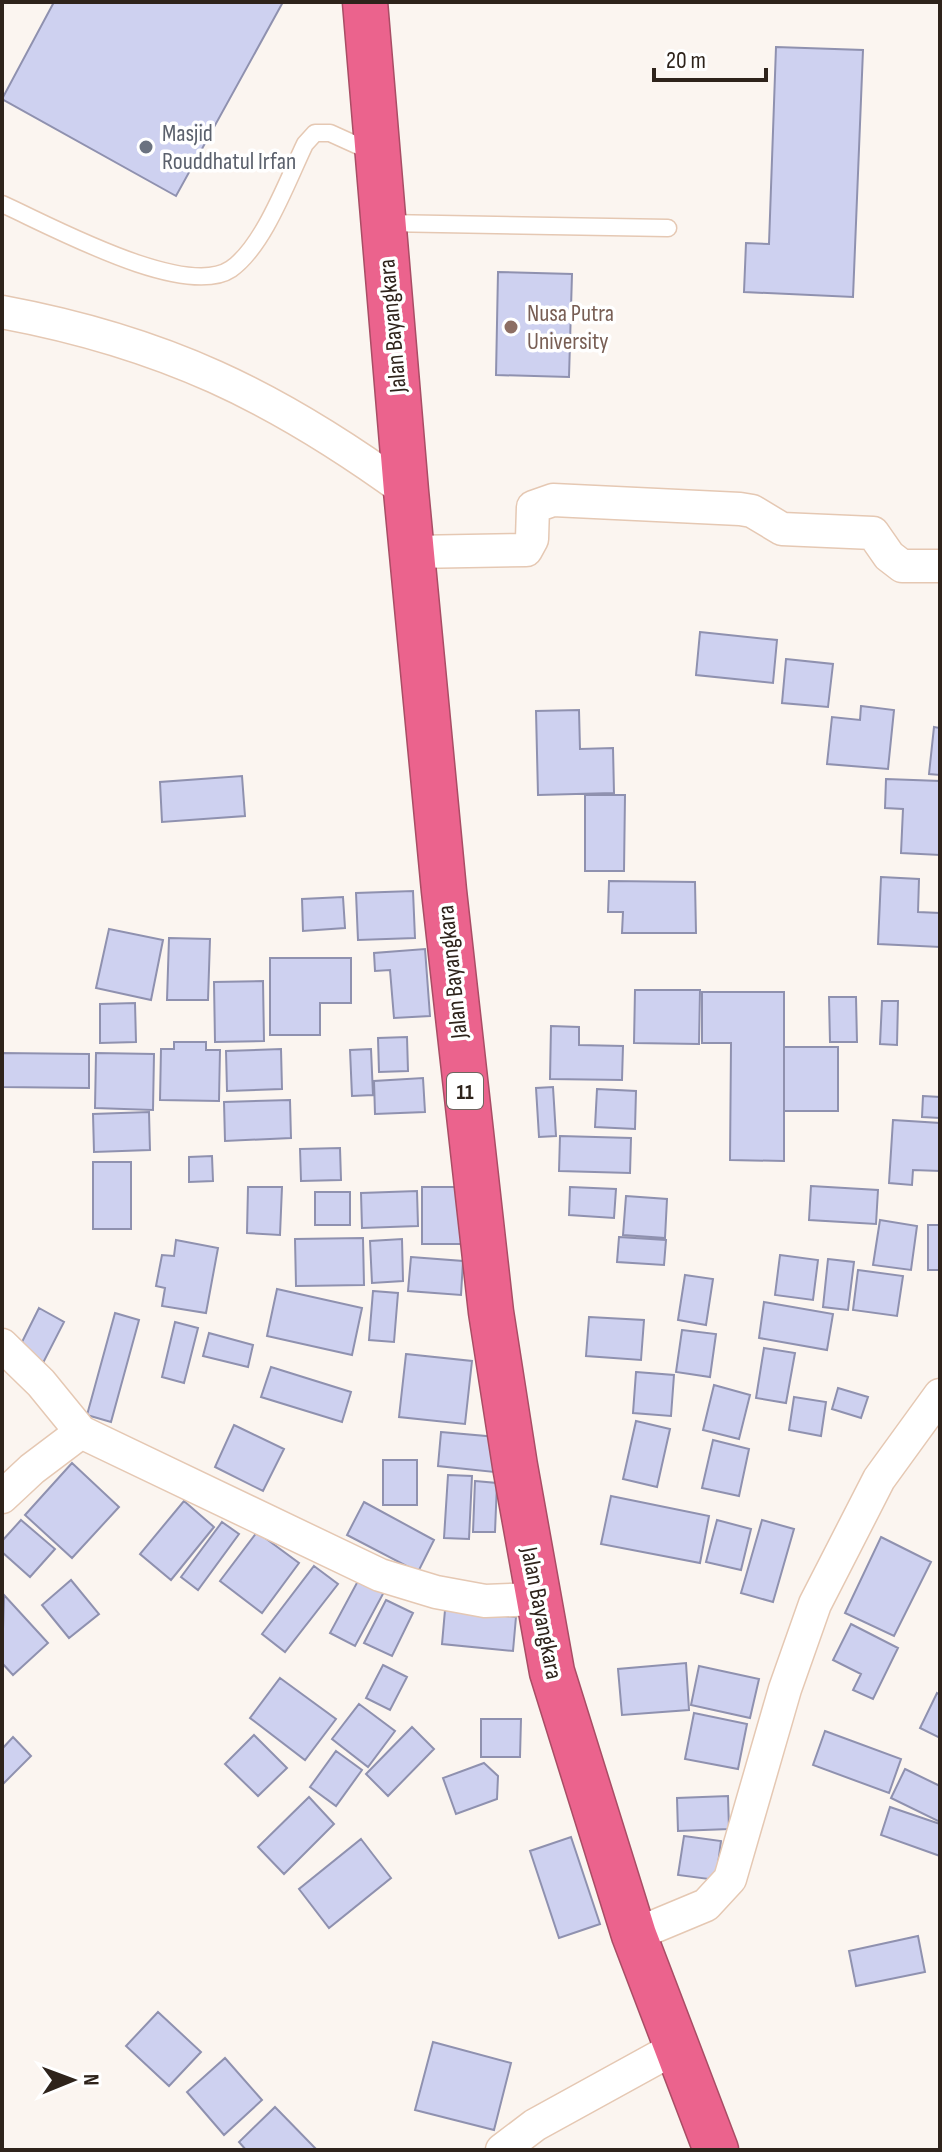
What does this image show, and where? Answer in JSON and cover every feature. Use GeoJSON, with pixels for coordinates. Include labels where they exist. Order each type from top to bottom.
{"type":"FeatureCollection","features":[{"type":"Feature","properties":{"kind":"highway","name":"Jalan Bayangkara"},"geometry":{"type":"LineString","coordinates":[[365,2],[406,491],[479,1216],[491,1312],[537,1599],[552,1672],[634,1935],[716,2150]]}},
{"type":"Feature","properties":{"kind":"street"},"geometry":{"type":"LineString","coordinates":[[2,312],[77,329],[210,372],[319,431],[406,491]]}},
{"type":"Feature","properties":{"kind":"street"},"geometry":{"type":"LineString","coordinates":[[412,552],[526,550],[532,539],[533,507],[553,500],[752,511],[782,529],[873,533],[889,556],[902,566],[940,566]]}},
{"type":"Feature","properties":{"kind":"street"},"geometry":{"type":"LineString","coordinates":[[2,1345],[41,1383],[81,1432],[380,1575],[436,1592],[485,1601],[537,1599]]}},
{"type":"Feature","properties":{"kind":"street"},"geometry":{"type":"LineString","coordinates":[[634,1935],[706,1905],[730,1879],[785,1689],[815,1604],[879,1479],[940,1395]]}},
{"type":"Feature","properties":{"kind":"street"},"geometry":{"type":"LineString","coordinates":[[2,1497],[32,1469],[81,1432]]}},
{"type":"Feature","properties":{"kind":"street"},"geometry":{"type":"LineString","coordinates":[[502,2150],[535,2125],[675,2048]]}},
{"type":"Feature","properties":{"kind":"lane"},"geometry":{"type":"LineString","coordinates":[[2,204],[142,266],[185,277],[203,278],[230,269],[264,229],[305,144],[315,133],[330,133],[378,155]]}},
{"type":"Feature","properties":{"kind":"lane"},"geometry":{"type":"LineString","coordinates":[[383,223],[668,228]]}},
{"type":"Feature","properties":{"kind":"building","name":"Masjid Rouddhatul Irfan"},"geometry":{"type":"Polygon","coordinates":[[[54,2],[283,2],[176,196],[2,99],[54,2]]]}},
{"type":"Feature","properties":{"kind":"building"},"geometry":{"type":"Polygon","coordinates":[[[776,47],[863,50],[853,297],[744,292],[746,243],[769,244],[776,47]]]}},
{"type":"Feature","properties":{"kind":"building"},"geometry":{"type":"Polygon","coordinates":[[[498,272],[572,274],[569,377],[496,375],[498,272]]]}},
{"type":"Feature","properties":{"kind":"building"},"geometry":{"type":"Polygon","coordinates":[[[700,632],[777,640],[773,683],[696,675],[700,632]]]}},
{"type":"Feature","properties":{"kind":"building"},"geometry":{"type":"Polygon","coordinates":[[[786,659],[833,664],[828,707],[782,703],[786,659]]]}},
{"type":"Feature","properties":{"kind":"building"},"geometry":{"type":"Polygon","coordinates":[[[861,706],[894,710],[888,769],[827,764],[832,717],[860,720],[861,706]]]}},
{"type":"Feature","properties":{"kind":"building"},"geometry":{"type":"Polygon","coordinates":[[[579,710],[580,749],[613,748],[614,793],[538,795],[536,711],[579,710]]]}},
{"type":"Feature","properties":{"kind":"building"},"geometry":{"type":"Polygon","coordinates":[[[934,727],[940,728],[940,775],[929,774],[934,727]]]}},
{"type":"Feature","properties":{"kind":"building"},"geometry":{"type":"Polygon","coordinates":[[[242,776],[245,816],[162,822],[160,782],[242,776]]]}},
{"type":"Feature","properties":{"kind":"building"},"geometry":{"type":"Polygon","coordinates":[[[886,779],[940,781],[940,855],[901,853],[903,809],[885,808],[886,779]]]}},
{"type":"Feature","properties":{"kind":"building"},"geometry":{"type":"Polygon","coordinates":[[[585,795],[625,795],[624,871],[585,871],[585,795]]]}},
{"type":"Feature","properties":{"kind":"building"},"geometry":{"type":"Polygon","coordinates":[[[881,877],[919,879],[918,912],[940,913],[940,947],[878,944],[881,877]]]}},
{"type":"Feature","properties":{"kind":"building"},"geometry":{"type":"Polygon","coordinates":[[[609,881],[695,882],[696,933],[622,933],[623,912],[608,912],[609,881]]]}},
{"type":"Feature","properties":{"kind":"building"},"geometry":{"type":"Polygon","coordinates":[[[413,891],[415,938],[358,940],[356,893],[413,891]]]}},
{"type":"Feature","properties":{"kind":"building"},"geometry":{"type":"Polygon","coordinates":[[[343,897],[345,928],[303,931],[302,899],[343,897]]]}},
{"type":"Feature","properties":{"kind":"building"},"geometry":{"type":"Polygon","coordinates":[[[109,929],[163,940],[151,1000],[96,988],[109,929]]]}},
{"type":"Feature","properties":{"kind":"building"},"geometry":{"type":"Polygon","coordinates":[[[169,938],[210,939],[208,1000],[167,1000],[169,938]]]}},
{"type":"Feature","properties":{"kind":"building"},"geometry":{"type":"Polygon","coordinates":[[[425,949],[430,1016],[394,1018],[390,970],[375,971],[374,953],[425,949]]]}},
{"type":"Feature","properties":{"kind":"building"},"geometry":{"type":"Polygon","coordinates":[[[270,958],[351,958],[351,1003],[320,1003],[320,1035],[270,1035],[270,958]]]}},
{"type":"Feature","properties":{"kind":"building"},"geometry":{"type":"Polygon","coordinates":[[[263,981],[264,1041],[215,1042],[214,982],[263,981]]]}},
{"type":"Feature","properties":{"kind":"building"},"geometry":{"type":"Polygon","coordinates":[[[635,990],[700,990],[699,1044],[634,1043],[635,990]]]}},
{"type":"Feature","properties":{"kind":"building"},"geometry":{"type":"Polygon","coordinates":[[[702,992],[784,992],[784,1161],[730,1160],[731,1043],[702,1043],[702,992]]]}},
{"type":"Feature","properties":{"kind":"building"},"geometry":{"type":"Polygon","coordinates":[[[829,997],[856,997],[857,1042],[830,1042],[829,997]]]}},
{"type":"Feature","properties":{"kind":"building"},"geometry":{"type":"Polygon","coordinates":[[[882,1001],[898,1001],[897,1045],[880,1044],[882,1001]]]}},
{"type":"Feature","properties":{"kind":"building"},"geometry":{"type":"Polygon","coordinates":[[[135,1003],[136,1042],[100,1043],[100,1004],[135,1003]]]}},
{"type":"Feature","properties":{"kind":"building"},"geometry":{"type":"Polygon","coordinates":[[[551,1026],[579,1027],[579,1045],[623,1046],[622,1080],[550,1079],[551,1026]]]}},
{"type":"Feature","properties":{"kind":"building"},"geometry":{"type":"Polygon","coordinates":[[[407,1037],[408,1071],[379,1072],[378,1038],[407,1037]]]}},
{"type":"Feature","properties":{"kind":"building"},"geometry":{"type":"Polygon","coordinates":[[[174,1042],[206,1042],[206,1050],[220,1050],[219,1101],[160,1100],[161,1049],[174,1049],[174,1042]]]}},
{"type":"Feature","properties":{"kind":"building"},"geometry":{"type":"Polygon","coordinates":[[[784,1047],[838,1047],[838,1111],[784,1111],[784,1047]]]}},
{"type":"Feature","properties":{"kind":"building"},"geometry":{"type":"Polygon","coordinates":[[[281,1049],[282,1089],[227,1091],[226,1051],[281,1049]]]}},
{"type":"Feature","properties":{"kind":"building"},"geometry":{"type":"Polygon","coordinates":[[[371,1049],[373,1095],[352,1096],[350,1050],[371,1049]]]}},
{"type":"Feature","properties":{"kind":"building"},"geometry":{"type":"Polygon","coordinates":[[[2,1053],[89,1054],[89,1088],[2,1087],[2,1053]]]}},
{"type":"Feature","properties":{"kind":"building"},"geometry":{"type":"Polygon","coordinates":[[[96,1053],[154,1054],[153,1110],[95,1108],[96,1053]]]}},
{"type":"Feature","properties":{"kind":"building"},"geometry":{"type":"Polygon","coordinates":[[[423,1078],[425,1112],[375,1114],[374,1081],[423,1078]]]}},
{"type":"Feature","properties":{"kind":"building"},"geometry":{"type":"Polygon","coordinates":[[[553,1087],[556,1136],[539,1137],[536,1088],[553,1087]]]}},
{"type":"Feature","properties":{"kind":"building"},"geometry":{"type":"Polygon","coordinates":[[[597,1089],[636,1091],[635,1129],[595,1127],[597,1089]]]}},
{"type":"Feature","properties":{"kind":"building"},"geometry":{"type":"Polygon","coordinates":[[[923,1096],[940,1097],[940,1118],[922,1117],[923,1096]]]}},
{"type":"Feature","properties":{"kind":"building"},"geometry":{"type":"Polygon","coordinates":[[[290,1100],[291,1138],[225,1141],[224,1102],[290,1100]]]}},
{"type":"Feature","properties":{"kind":"building"},"geometry":{"type":"Polygon","coordinates":[[[149,1112],[150,1150],[94,1152],[93,1114],[149,1112]]]}},
{"type":"Feature","properties":{"kind":"building"},"geometry":{"type":"Polygon","coordinates":[[[893,1120],[940,1123],[940,1171],[913,1170],[912,1185],[889,1183],[893,1120]]]}},
{"type":"Feature","properties":{"kind":"building"},"geometry":{"type":"Polygon","coordinates":[[[560,1136],[631,1138],[630,1173],[559,1171],[560,1136]]]}},
{"type":"Feature","properties":{"kind":"building"},"geometry":{"type":"Polygon","coordinates":[[[340,1148],[341,1180],[301,1181],[300,1149],[340,1148]]]}},
{"type":"Feature","properties":{"kind":"building"},"geometry":{"type":"Polygon","coordinates":[[[212,1156],[213,1181],[189,1182],[189,1157],[212,1156]]]}},
{"type":"Feature","properties":{"kind":"building"},"geometry":{"type":"Polygon","coordinates":[[[93,1162],[131,1162],[131,1229],[93,1229],[93,1162]]]}},
{"type":"Feature","properties":{"kind":"building"},"geometry":{"type":"Polygon","coordinates":[[[811,1186],[878,1190],[876,1224],[809,1220],[811,1186]]]}},
{"type":"Feature","properties":{"kind":"building"},"geometry":{"type":"Polygon","coordinates":[[[248,1187],[282,1187],[280,1235],[247,1233],[248,1187]]]}},
{"type":"Feature","properties":{"kind":"building"},"geometry":{"type":"Polygon","coordinates":[[[422,1187],[463,1187],[463,1244],[422,1244],[422,1187]]]}},
{"type":"Feature","properties":{"kind":"building"},"geometry":{"type":"Polygon","coordinates":[[[570,1187],[616,1189],[614,1218],[569,1215],[570,1187]]]}},
{"type":"Feature","properties":{"kind":"building"},"geometry":{"type":"Polygon","coordinates":[[[417,1191],[418,1226],[362,1228],[361,1193],[417,1191]]]}},
{"type":"Feature","properties":{"kind":"building"},"geometry":{"type":"Polygon","coordinates":[[[315,1192],[350,1192],[350,1225],[315,1225],[315,1192]]]}},
{"type":"Feature","properties":{"kind":"building"},"geometry":{"type":"Polygon","coordinates":[[[626,1196],[667,1199],[665,1238],[623,1235],[626,1196]]]}},
{"type":"Feature","properties":{"kind":"building"},"geometry":{"type":"Polygon","coordinates":[[[880,1220],[917,1226],[911,1270],[873,1265],[880,1220]]]}},
{"type":"Feature","properties":{"kind":"building"},"geometry":{"type":"Polygon","coordinates":[[[928,1225],[940,1225],[940,1270],[928,1270],[928,1225]]]}},
{"type":"Feature","properties":{"kind":"building"},"geometry":{"type":"Polygon","coordinates":[[[619,1237],[666,1240],[664,1265],[617,1262],[619,1237]]]}},
{"type":"Feature","properties":{"kind":"building"},"geometry":{"type":"Polygon","coordinates":[[[363,1238],[364,1285],[296,1286],[295,1239],[363,1238]]]}},
{"type":"Feature","properties":{"kind":"building"},"geometry":{"type":"Polygon","coordinates":[[[402,1239],[403,1281],[372,1283],[370,1241],[402,1239]]]}},
{"type":"Feature","properties":{"kind":"building"},"geometry":{"type":"Polygon","coordinates":[[[176,1240],[218,1248],[206,1313],[162,1306],[165,1288],[156,1286],[162,1255],[174,1256],[176,1240]]]}},
{"type":"Feature","properties":{"kind":"building"},"geometry":{"type":"Polygon","coordinates":[[[780,1255],[818,1260],[813,1300],[775,1295],[780,1255]]]}},
{"type":"Feature","properties":{"kind":"building"},"geometry":{"type":"Polygon","coordinates":[[[411,1257],[463,1261],[461,1295],[408,1291],[411,1257]]]}},
{"type":"Feature","properties":{"kind":"building"},"geometry":{"type":"Polygon","coordinates":[[[828,1259],[854,1262],[848,1310],[823,1307],[828,1259]]]}},
{"type":"Feature","properties":{"kind":"building"},"geometry":{"type":"Polygon","coordinates":[[[858,1270],[903,1276],[897,1316],[853,1310],[858,1270]]]}},
{"type":"Feature","properties":{"kind":"building"},"geometry":{"type":"Polygon","coordinates":[[[685,1275],[713,1279],[706,1325],[678,1320],[685,1275]]]}},
{"type":"Feature","properties":{"kind":"building"},"geometry":{"type":"Polygon","coordinates":[[[277,1289],[362,1308],[352,1355],[267,1336],[277,1289]]]}},
{"type":"Feature","properties":{"kind":"building"},"geometry":{"type":"Polygon","coordinates":[[[373,1291],[398,1293],[394,1342],[369,1340],[373,1291]]]}},
{"type":"Feature","properties":{"kind":"building"},"geometry":{"type":"Polygon","coordinates":[[[764,1302],[833,1314],[827,1350],[759,1338],[764,1302]]]}},
{"type":"Feature","properties":{"kind":"building"},"geometry":{"type":"Polygon","coordinates":[[[39,1308],[64,1322],[43,1363],[18,1350],[39,1308]]]}},
{"type":"Feature","properties":{"kind":"building"},"geometry":{"type":"Polygon","coordinates":[[[115,1313],[139,1320],[111,1422],[87,1415],[115,1313]]]}},
{"type":"Feature","properties":{"kind":"building"},"geometry":{"type":"Polygon","coordinates":[[[589,1317],[644,1320],[641,1360],[586,1356],[589,1317]]]}},
{"type":"Feature","properties":{"kind":"building"},"geometry":{"type":"Polygon","coordinates":[[[175,1322],[198,1328],[184,1383],[162,1377],[175,1322]]]}},
{"type":"Feature","properties":{"kind":"building"},"geometry":{"type":"Polygon","coordinates":[[[682,1330],[716,1334],[710,1377],[676,1372],[682,1330]]]}},
{"type":"Feature","properties":{"kind":"building"},"geometry":{"type":"Polygon","coordinates":[[[209,1333],[253,1345],[248,1367],[203,1356],[209,1333]]]}},
{"type":"Feature","properties":{"kind":"building"},"geometry":{"type":"Polygon","coordinates":[[[764,1348],[795,1353],[786,1403],[756,1398],[764,1348]]]}},
{"type":"Feature","properties":{"kind":"building"},"geometry":{"type":"Polygon","coordinates":[[[406,1354],[472,1361],[465,1424],[399,1417],[406,1354]]]}},
{"type":"Feature","properties":{"kind":"building"},"geometry":{"type":"Polygon","coordinates":[[[271,1367],[351,1392],[342,1422],[261,1397],[271,1367]]]}},
{"type":"Feature","properties":{"kind":"building"},"geometry":{"type":"Polygon","coordinates":[[[636,1372],[674,1375],[671,1416],[633,1413],[636,1372]]]}},
{"type":"Feature","properties":{"kind":"building"},"geometry":{"type":"Polygon","coordinates":[[[714,1385],[750,1395],[739,1439],[703,1430],[714,1385]]]}},
{"type":"Feature","properties":{"kind":"building"},"geometry":{"type":"Polygon","coordinates":[[[838,1388],[868,1397],[861,1418],[832,1409],[838,1388]]]}},
{"type":"Feature","properties":{"kind":"building"},"geometry":{"type":"Polygon","coordinates":[[[794,1397],[826,1402],[821,1436],[789,1430],[794,1397]]]}},
{"type":"Feature","properties":{"kind":"building"},"geometry":{"type":"Polygon","coordinates":[[[636,1421],[670,1429],[657,1487],[623,1479],[636,1421]]]}},
{"type":"Feature","properties":{"kind":"building"},"geometry":{"type":"Polygon","coordinates":[[[234,1425],[284,1449],[263,1491],[215,1467],[234,1425]]]}},
{"type":"Feature","properties":{"kind":"building"},"geometry":{"type":"Polygon","coordinates":[[[441,1432],[497,1437],[494,1472],[438,1466],[441,1432]]]}},
{"type":"Feature","properties":{"kind":"building"},"geometry":{"type":"Polygon","coordinates":[[[713,1440],[749,1449],[739,1496],[702,1488],[713,1440]]]}},
{"type":"Feature","properties":{"kind":"building"},"geometry":{"type":"Polygon","coordinates":[[[383,1460],[417,1460],[417,1505],[383,1505],[383,1460]]]}},
{"type":"Feature","properties":{"kind":"building"},"geometry":{"type":"Polygon","coordinates":[[[72,1463],[119,1507],[72,1558],[25,1515],[72,1463]]]}},
{"type":"Feature","properties":{"kind":"building"},"geometry":{"type":"Polygon","coordinates":[[[448,1475],[472,1476],[469,1539],[444,1538],[448,1475]]]}},
{"type":"Feature","properties":{"kind":"building"},"geometry":{"type":"Polygon","coordinates":[[[475,1481],[497,1483],[495,1532],[473,1532],[475,1481]]]}},
{"type":"Feature","properties":{"kind":"building"},"geometry":{"type":"Polygon","coordinates":[[[611,1496],[709,1516],[700,1563],[601,1544],[611,1496]]]}},
{"type":"Feature","properties":{"kind":"building"},"geometry":{"type":"Polygon","coordinates":[[[184,1501],[214,1527],[171,1580],[140,1554],[184,1501]]]}},
{"type":"Feature","properties":{"kind":"building"},"geometry":{"type":"Polygon","coordinates":[[[364,1502],[434,1540],[418,1572],[347,1535],[364,1502]]]}},
{"type":"Feature","properties":{"kind":"building"},"geometry":{"type":"Polygon","coordinates":[[[21,1520],[55,1549],[30,1577],[2,1552],[2,1541],[21,1520]]]}},
{"type":"Feature","properties":{"kind":"building"},"geometry":{"type":"Polygon","coordinates":[[[717,1520],[751,1529],[741,1570],[706,1562],[717,1520]]]}},
{"type":"Feature","properties":{"kind":"building"},"geometry":{"type":"Polygon","coordinates":[[[762,1520],[794,1529],[773,1602],[741,1593],[762,1520]]]}},
{"type":"Feature","properties":{"kind":"building"},"geometry":{"type":"Polygon","coordinates":[[[222,1522],[239,1534],[198,1590],[181,1577],[222,1522]]]}},
{"type":"Feature","properties":{"kind":"building"},"geometry":{"type":"Polygon","coordinates":[[[257,1532],[299,1563],[262,1613],[220,1581],[257,1532]]]}},
{"type":"Feature","properties":{"kind":"building"},"geometry":{"type":"Polygon","coordinates":[[[881,1537],[931,1562],[894,1636],[845,1613],[881,1537]]]}},
{"type":"Feature","properties":{"kind":"building"},"geometry":{"type":"Polygon","coordinates":[[[314,1566],[338,1584],[285,1652],[262,1634],[314,1566]]]}},
{"type":"Feature","properties":{"kind":"building"},"geometry":{"type":"Polygon","coordinates":[[[359,1579],[384,1592],[355,1646],[330,1633],[359,1579]]]}},
{"type":"Feature","properties":{"kind":"building"},"geometry":{"type":"Polygon","coordinates":[[[71,1580],[99,1614],[69,1638],[42,1605],[71,1580]]]}},
{"type":"Feature","properties":{"kind":"building"},"geometry":{"type":"Polygon","coordinates":[[[4,1595],[48,1643],[13,1675],[2,1663],[4,1595]]]}},
{"type":"Feature","properties":{"kind":"building"},"geometry":{"type":"Polygon","coordinates":[[[386,1600],[413,1613],[392,1656],[364,1643],[386,1600]]]}},
{"type":"Feature","properties":{"kind":"building"},"geometry":{"type":"Polygon","coordinates":[[[445,1610],[516,1617],[513,1651],[442,1644],[445,1610]]]}},
{"type":"Feature","properties":{"kind":"building"},"geometry":{"type":"Polygon","coordinates":[[[851,1624],[898,1648],[873,1699],[853,1690],[861,1674],[833,1660],[851,1624]]]}},
{"type":"Feature","properties":{"kind":"building"},"geometry":{"type":"Polygon","coordinates":[[[686,1663],[689,1710],[622,1715],[618,1669],[686,1663]]]}},
{"type":"Feature","properties":{"kind":"building"},"geometry":{"type":"Polygon","coordinates":[[[383,1665],[407,1677],[390,1710],[366,1698],[383,1665]]]}},
{"type":"Feature","properties":{"kind":"building"},"geometry":{"type":"Polygon","coordinates":[[[699,1666],[759,1679],[750,1718],[691,1705],[699,1666]]]}},
{"type":"Feature","properties":{"kind":"building"},"geometry":{"type":"Polygon","coordinates":[[[280,1678],[336,1719],[305,1760],[250,1718],[280,1678]]]}},
{"type":"Feature","properties":{"kind":"building"},"geometry":{"type":"Polygon","coordinates":[[[937,1693],[940,1695],[940,1738],[920,1728],[937,1693]]]}},
{"type":"Feature","properties":{"kind":"building"},"geometry":{"type":"Polygon","coordinates":[[[359,1704],[395,1731],[368,1767],[332,1739],[359,1704]]]}},
{"type":"Feature","properties":{"kind":"building"},"geometry":{"type":"Polygon","coordinates":[[[694,1713],[747,1724],[738,1769],[685,1759],[694,1713]]]}},
{"type":"Feature","properties":{"kind":"building"},"geometry":{"type":"Polygon","coordinates":[[[481,1719],[521,1719],[520,1757],[481,1757],[481,1719]]]}},
{"type":"Feature","properties":{"kind":"building"},"geometry":{"type":"Polygon","coordinates":[[[412,1727],[434,1749],[388,1796],[366,1774],[412,1727]]]}},
{"type":"Feature","properties":{"kind":"building"},"geometry":{"type":"Polygon","coordinates":[[[825,1731],[901,1759],[889,1793],[813,1765],[825,1731]]]}},
{"type":"Feature","properties":{"kind":"building"},"geometry":{"type":"Polygon","coordinates":[[[254,1735],[287,1768],[258,1796],[225,1764],[254,1735]]]}},
{"type":"Feature","properties":{"kind":"building"},"geometry":{"type":"Polygon","coordinates":[[[13,1737],[31,1756],[2,1785],[2,1749],[13,1737]]]}},
{"type":"Feature","properties":{"kind":"building"},"geometry":{"type":"Polygon","coordinates":[[[336,1751],[362,1770],[336,1806],[310,1787],[336,1751]]]}},
{"type":"Feature","properties":{"kind":"building"},"geometry":{"type":"Polygon","coordinates":[[[484,1763],[498,1776],[497,1799],[456,1814],[443,1778],[484,1763]]]}},
{"type":"Feature","properties":{"kind":"building"},"geometry":{"type":"Polygon","coordinates":[[[905,1769],[940,1786],[940,1822],[891,1798],[905,1769]]]}},
{"type":"Feature","properties":{"kind":"building"},"geometry":{"type":"Polygon","coordinates":[[[728,1796],[729,1829],[678,1831],[677,1798],[728,1796]]]}},
{"type":"Feature","properties":{"kind":"building"},"geometry":{"type":"Polygon","coordinates":[[[309,1797],[334,1824],[284,1874],[258,1847],[309,1797]]]}},
{"type":"Feature","properties":{"kind":"building"},"geometry":{"type":"Polygon","coordinates":[[[890,1807],[940,1824],[940,1856],[881,1835],[890,1807]]]}},
{"type":"Feature","properties":{"kind":"building"},"geometry":{"type":"Polygon","coordinates":[[[684,1836],[721,1841],[716,1880],[678,1875],[684,1836]]]}},
{"type":"Feature","properties":{"kind":"building"},"geometry":{"type":"Polygon","coordinates":[[[571,1837],[600,1924],[559,1938],[530,1851],[571,1837]]]}},
{"type":"Feature","properties":{"kind":"building"},"geometry":{"type":"Polygon","coordinates":[[[361,1839],[391,1878],[329,1928],[299,1889],[361,1839]]]}},
{"type":"Feature","properties":{"kind":"building"},"geometry":{"type":"Polygon","coordinates":[[[918,1936],[925,1972],[856,1986],[849,1951],[918,1936]]]}},
{"type":"Feature","properties":{"kind":"building"},"geometry":{"type":"Polygon","coordinates":[[[158,2012],[201,2052],[169,2086],[126,2046],[158,2012]]]}},
{"type":"Feature","properties":{"kind":"building"},"geometry":{"type":"Polygon","coordinates":[[[433,2042],[511,2063],[494,2130],[415,2110],[433,2042]]]}},
{"type":"Feature","properties":{"kind":"building"},"geometry":{"type":"Polygon","coordinates":[[[225,2058],[262,2100],[224,2135],[187,2092],[225,2058]]]}},
{"type":"Feature","properties":{"kind":"building"},"geometry":{"type":"Polygon","coordinates":[[[275,2107],[317,2150],[246,2150],[239,2142],[275,2107]]]}},
{"type":"Feature","properties":{"kind":"place","name":"Masjid Rouddhatul Irfan"},"geometry":{"type":"Point","coordinates":[146,147]}},
{"type":"Feature","properties":{"kind":"place","name":"Nusa Putra University"},"geometry":{"type":"Point","coordinates":[511,327]}}]}
